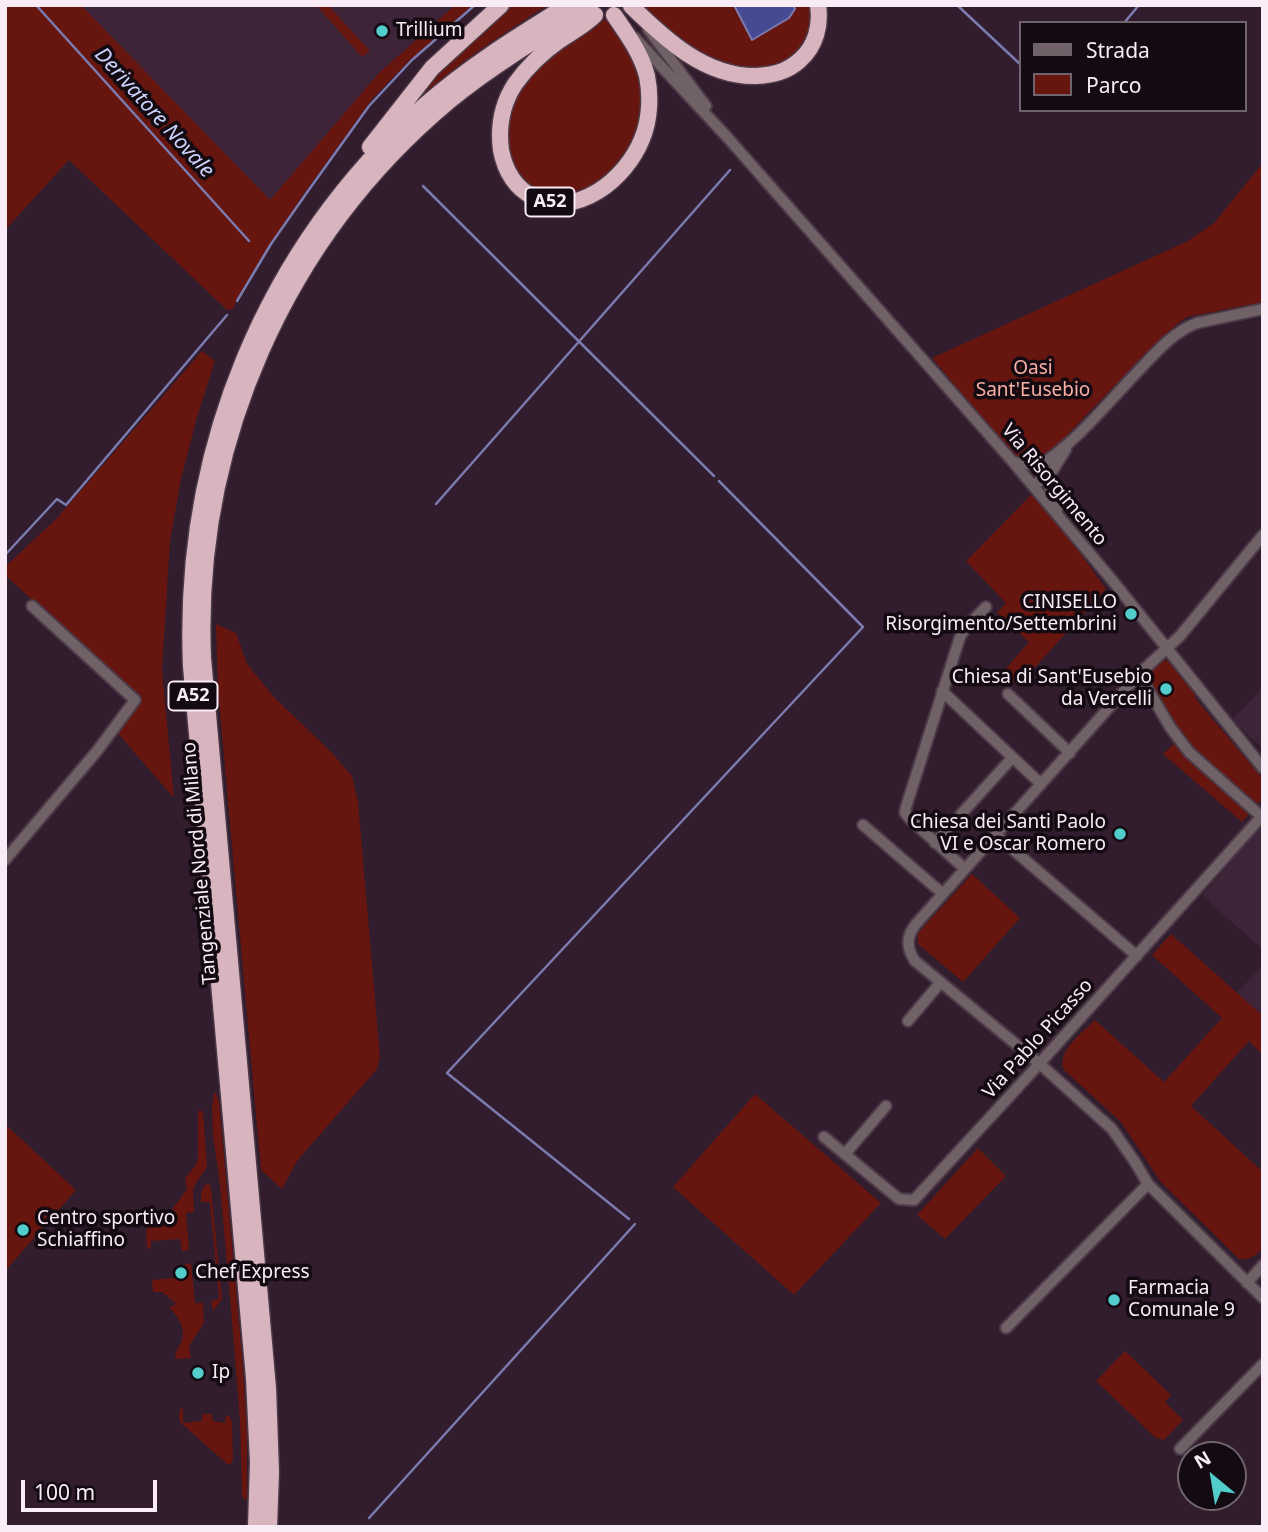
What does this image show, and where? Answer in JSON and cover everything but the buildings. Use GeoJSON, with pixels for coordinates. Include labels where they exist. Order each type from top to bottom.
{"type":"FeatureCollection","features":[{"type":"Feature","properties":{"kind":"highway","name":"A52"},"geometry":{"type":"LineString","coordinates":[[306,241],[314,217],[432,68],[501,5]]}},
{"type":"Feature","properties":{"kind":"highway","name":"Tangenziale Nord di Milano"},"geometry":{"type":"LineString","coordinates":[[256,1527],[258,1462],[254,1378],[190,656],[190,605],[195,543],[209,463],[240,366],[257,329],[306,241],[330,207],[362,168],[419,111],[474,66],[568,5]]}},
{"type":"Feature","properties":{"kind":"highway"},"geometry":{"type":"LineString","coordinates":[[631,6],[665,37],[696,60],[725,72],[750,76],[775,75],[804,57],[816,35],[818,5]]}},
{"type":"Feature","properties":{"kind":"highway","name":"Tangenziale Nord di Milano"},"geometry":{"type":"LineString","coordinates":[[269,1527],[271,1451],[267,1378],[203,657],[205,567],[216,488],[237,411],[251,373],[267,336],[305,266],[327,232],[391,155],[450,100],[515,53],[593,11],[547,50],[516,83],[504,107],[500,133],[504,162],[515,184],[525,192],[548,202],[561,203],[575,201],[599,191],[629,162],[643,136],[649,110],[647,76],[638,52],[614,15]]}},
{"type":"Feature","properties":{"kind":"street","name":"Via Risorgimento"},"geometry":{"type":"LineString","coordinates":[[631,6],[727,137]]}},
{"type":"Feature","properties":{"kind":"street","name":"Via Risorgimento"},"geometry":{"type":"LineString","coordinates":[[614,15],[727,137],[1013,462],[1167,647],[1263,768]]}},
{"type":"Feature","properties":{"kind":"street"},"geometry":{"type":"LineString","coordinates":[[1031,484],[1039,466],[1069,443],[1150,359],[1181,331],[1197,323],[1263,309]]}},
{"type":"Feature","properties":{"kind":"street"},"geometry":{"type":"LineString","coordinates":[[1031,484],[1048,478],[1069,443]]}},
{"type":"Feature","properties":{"kind":"street"},"geometry":{"type":"LineString","coordinates":[[1013,462],[1039,466]]}},
{"type":"Feature","properties":{"kind":"street"},"geometry":{"type":"LineString","coordinates":[[1048,478],[1051,495],[1063,522]]}},
{"type":"Feature","properties":{"kind":"street"},"geometry":{"type":"LineString","coordinates":[[1263,535],[1180,636],[1139,674],[943,894],[910,932],[908,943],[915,961],[1040,1064],[1112,1129],[1148,1184],[1263,1298]]}},
{"type":"Feature","properties":{"kind":"street"},"geometry":{"type":"LineString","coordinates":[[5,860],[97,751],[135,700],[32,606]]}},
{"type":"Feature","properties":{"kind":"street"},"geometry":{"type":"LineString","coordinates":[[965,869],[905,813],[962,632],[986,607]]}},
{"type":"Feature","properties":{"kind":"street"},"geometry":{"type":"LineString","coordinates":[[1139,674],[1170,727],[1189,751],[1262,817]]}},
{"type":"Feature","properties":{"kind":"street"},"geometry":{"type":"LineString","coordinates":[[942,691],[1041,784]]}},
{"type":"Feature","properties":{"kind":"street"},"geometry":{"type":"LineString","coordinates":[[1008,694],[1070,753]]}},
{"type":"Feature","properties":{"kind":"street"},"geometry":{"type":"LineString","coordinates":[[935,843],[1012,758]]}},
{"type":"Feature","properties":{"kind":"street","name":"Via Pablo Picasso"},"geometry":{"type":"LineString","coordinates":[[824,1137],[899,1199],[914,1200],[1262,817]]}},
{"type":"Feature","properties":{"kind":"street"},"geometry":{"type":"LineString","coordinates":[[863,825],[943,894]]}},
{"type":"Feature","properties":{"kind":"street"},"geometry":{"type":"LineString","coordinates":[[996,835],[1137,956]]}},
{"type":"Feature","properties":{"kind":"street"},"geometry":{"type":"LineString","coordinates":[[908,1021],[940,983]]}},
{"type":"Feature","properties":{"kind":"street"},"geometry":{"type":"LineString","coordinates":[[845,1154],[886,1106]]}},
{"type":"Feature","properties":{"kind":"street"},"geometry":{"type":"LineString","coordinates":[[1006,1328],[1148,1184]]}},
{"type":"Feature","properties":{"kind":"street"},"geometry":{"type":"LineString","coordinates":[[1247,1283],[1263,1265]]}},
{"type":"Feature","properties":{"kind":"street"},"geometry":{"type":"LineString","coordinates":[[1188,1441],[1263,1364]]}},
{"type":"Feature","properties":{"kind":"shaded area"},"geometry":{"type":"Polygon","coordinates":[[[79,5],[455,5],[378,74],[270,201],[79,5]]]}},
{"type":"Feature","properties":{"kind":"shaded area"},"geometry":{"type":"Polygon","coordinates":[[[734,5],[793,5],[795,9],[789,18],[752,40],[734,5]]]}},
{"type":"Feature","properties":{"kind":"shaded area"},"geometry":{"type":"Polygon","coordinates":[[[1263,689],[1263,749],[1232,720],[1263,689]]]}},
{"type":"Feature","properties":{"kind":"shaded area"},"geometry":{"type":"Polygon","coordinates":[[[1263,826],[1263,950],[1202,895],[1263,826]]]}},
{"type":"Feature","properties":{"kind":"shaded area"},"geometry":{"type":"Polygon","coordinates":[[[1263,965],[1263,1016],[1237,993],[1263,965]]]}},
{"type":"Feature","properties":{"kind":"green space"},"geometry":{"type":"Polygon","coordinates":[[[5,5],[81,5],[270,200],[378,74],[455,5],[473,5],[410,60],[373,98],[305,192],[268,248],[233,309],[227,310],[69,160],[5,230],[5,5]]]}},
{"type":"Feature","properties":{"kind":"green space"},"geometry":{"type":"Polygon","coordinates":[[[316,5],[328,5],[370,51],[362,57],[316,5]]]}},
{"type":"Feature","properties":{"kind":"green space"},"geometry":{"type":"Polygon","coordinates":[[[507,5],[548,5],[477,52],[409,104],[507,5]]]}},
{"type":"Feature","properties":{"kind":"green space"},"geometry":{"type":"Polygon","coordinates":[[[638,5],[734,5],[752,40],[795,9],[793,5],[815,5],[815,29],[794,61],[758,72],[702,58],[638,5]]]}},
{"type":"Feature","properties":{"kind":"green space"},"geometry":{"type":"Polygon","coordinates":[[[607,18],[636,61],[646,102],[635,146],[598,187],[565,198],[526,189],[508,160],[506,122],[518,89],[554,51],[607,18]]]}},
{"type":"Feature","properties":{"kind":"green space","name":"Oasi Sant'Eusebio"},"geometry":{"type":"Polygon","coordinates":[[[1263,163],[1263,302],[1187,317],[1145,354],[1050,453],[1031,460],[1012,454],[932,358],[1188,241],[1214,223],[1263,163]]]}},
{"type":"Feature","properties":{"kind":"green space"},"geometry":{"type":"Polygon","coordinates":[[[202,351],[215,361],[181,479],[170,541],[162,670],[174,798],[115,730],[141,699],[6,576],[6,566],[57,518],[202,351]]]}},
{"type":"Feature","properties":{"kind":"green space"},"geometry":{"type":"Polygon","coordinates":[[[1032,494],[1073,543],[1106,589],[1018,686],[1003,672],[1029,642],[997,613],[1006,603],[966,561],[1032,494]]]}},
{"type":"Feature","properties":{"kind":"green space"},"geometry":{"type":"Polygon","coordinates":[[[216,624],[236,633],[247,664],[274,697],[352,776],[358,802],[380,1057],[377,1069],[297,1161],[282,1189],[261,1170],[218,690],[216,624]]]}},
{"type":"Feature","properties":{"kind":"green space"},"geometry":{"type":"Polygon","coordinates":[[[1160,660],[1168,661],[1195,698],[1263,779],[1263,798],[1242,822],[1163,754],[1181,737],[1144,677],[1160,660]]]}},
{"type":"Feature","properties":{"kind":"green space"},"geometry":{"type":"Polygon","coordinates":[[[972,874],[1020,918],[963,982],[918,944],[918,933],[972,874]]]}},
{"type":"Feature","properties":{"kind":"green space"},"geometry":{"type":"Polygon","coordinates":[[[1171,934],[1263,1016],[1263,1055],[1249,1041],[1191,1106],[1263,1172],[1263,1248],[1247,1259],[1239,1259],[1161,1182],[1121,1122],[1064,1070],[1067,1049],[1095,1020],[1164,1082],[1222,1018],[1152,955],[1171,934]]]}},
{"type":"Feature","properties":{"kind":"green space"},"geometry":{"type":"Polygon","coordinates":[[[214,1093],[219,1102],[242,1356],[247,1431],[247,1499],[244,1500],[231,1308],[213,1135],[214,1093]]]}},
{"type":"Feature","properties":{"kind":"green space"},"geometry":{"type":"Polygon","coordinates":[[[755,1094],[881,1203],[794,1295],[673,1187],[755,1094]]]}},
{"type":"Feature","properties":{"kind":"green space"},"geometry":{"type":"Polygon","coordinates":[[[199,1110],[203,1112],[207,1167],[193,1190],[194,1212],[186,1213],[189,1250],[182,1251],[180,1239],[151,1241],[151,1248],[147,1249],[146,1231],[156,1217],[168,1215],[187,1189],[185,1178],[196,1165],[199,1110]]]}},
{"type":"Feature","properties":{"kind":"green space","name":"Centro sportivo Schiaffino"},"geometry":{"type":"Polygon","coordinates":[[[5,1124],[76,1190],[5,1271],[5,1124]]]}},
{"type":"Feature","properties":{"kind":"green space"},"geometry":{"type":"Polygon","coordinates":[[[978,1148],[1006,1176],[945,1239],[917,1215],[978,1148]]]}},
{"type":"Feature","properties":{"kind":"green space"},"geometry":{"type":"Polygon","coordinates":[[[209,1183],[222,1299],[213,1311],[211,1301],[219,1299],[210,1202],[201,1202],[204,1186],[209,1183]]]}},
{"type":"Feature","properties":{"kind":"green space"},"geometry":{"type":"Polygon","coordinates":[[[191,1263],[195,1303],[203,1303],[204,1323],[189,1346],[191,1358],[175,1359],[183,1333],[178,1319],[169,1307],[175,1305],[175,1301],[172,1302],[164,1292],[153,1292],[152,1280],[184,1277],[183,1265],[191,1263]]]}},
{"type":"Feature","properties":{"kind":"green space"},"geometry":{"type":"Polygon","coordinates":[[[1125,1351],[1171,1395],[1165,1402],[1183,1420],[1164,1440],[1156,1438],[1096,1381],[1125,1351]]]}},
{"type":"Feature","properties":{"kind":"green space"},"geometry":{"type":"Polygon","coordinates":[[[183,1408],[183,1423],[202,1421],[202,1414],[212,1414],[213,1421],[225,1423],[226,1415],[230,1417],[231,1464],[227,1464],[181,1423],[180,1409],[183,1408]]]}},
{"type":"Feature","properties":{"kind":"waterway","name":"Derivatore Novale"},"geometry":{"type":"LineString","coordinates":[[36,5],[249,241]]}},
{"type":"Feature","properties":{"kind":"waterway"},"geometry":{"type":"LineString","coordinates":[[237,301],[271,244],[369,106],[412,60],[475,5]]}},
{"type":"Feature","properties":{"kind":"waterway"},"geometry":{"type":"LineString","coordinates":[[957,5],[1020,64]]}},
{"type":"Feature","properties":{"kind":"waterway"},"geometry":{"type":"LineString","coordinates":[[1126,21],[1139,5]]}},
{"type":"Feature","properties":{"kind":"waterway"},"geometry":{"type":"LineString","coordinates":[[436,504],[730,170]]}},
{"type":"Feature","properties":{"kind":"waterway"},"geometry":{"type":"LineString","coordinates":[[423,186],[714,476]]}},
{"type":"Feature","properties":{"kind":"waterway"},"geometry":{"type":"LineString","coordinates":[[5,555],[57,499],[66,505],[227,315]]}},
{"type":"Feature","properties":{"kind":"waterway"},"geometry":{"type":"LineString","coordinates":[[629,1219],[447,1073],[863,627],[719,481]]}},
{"type":"Feature","properties":{"kind":"waterway"},"geometry":{"type":"LineString","coordinates":[[369,1518],[635,1224]]}},
{"type":"Feature","properties":{"kind":"place","name":"Trillium"},"geometry":{"type":"Point","coordinates":[382,31]}},
{"type":"Feature","properties":{"kind":"place","name":"CINISELLO Risorgimento/Settembrini"},"geometry":{"type":"Point","coordinates":[1131,614]}},
{"type":"Feature","properties":{"kind":"place","name":"Chiesa di Sant'Eusebio da Vercelli"},"geometry":{"type":"Point","coordinates":[1166,689]}},
{"type":"Feature","properties":{"kind":"place","name":"Chiesa dei Santi Paolo VI e Oscar Romero"},"geometry":{"type":"Point","coordinates":[1120,834]}},
{"type":"Feature","properties":{"kind":"place","name":"Centro sportivo Schiaffino"},"geometry":{"type":"Point","coordinates":[23,1230]}},
{"type":"Feature","properties":{"kind":"place","name":"Chef Express"},"geometry":{"type":"Point","coordinates":[181,1273]}},
{"type":"Feature","properties":{"kind":"place","name":"Farmacia Comunale 9"},"geometry":{"type":"Point","coordinates":[1114,1300]}},
{"type":"Feature","properties":{"kind":"place","name":"Ip"},"geometry":{"type":"Point","coordinates":[198,1373]}}]}
